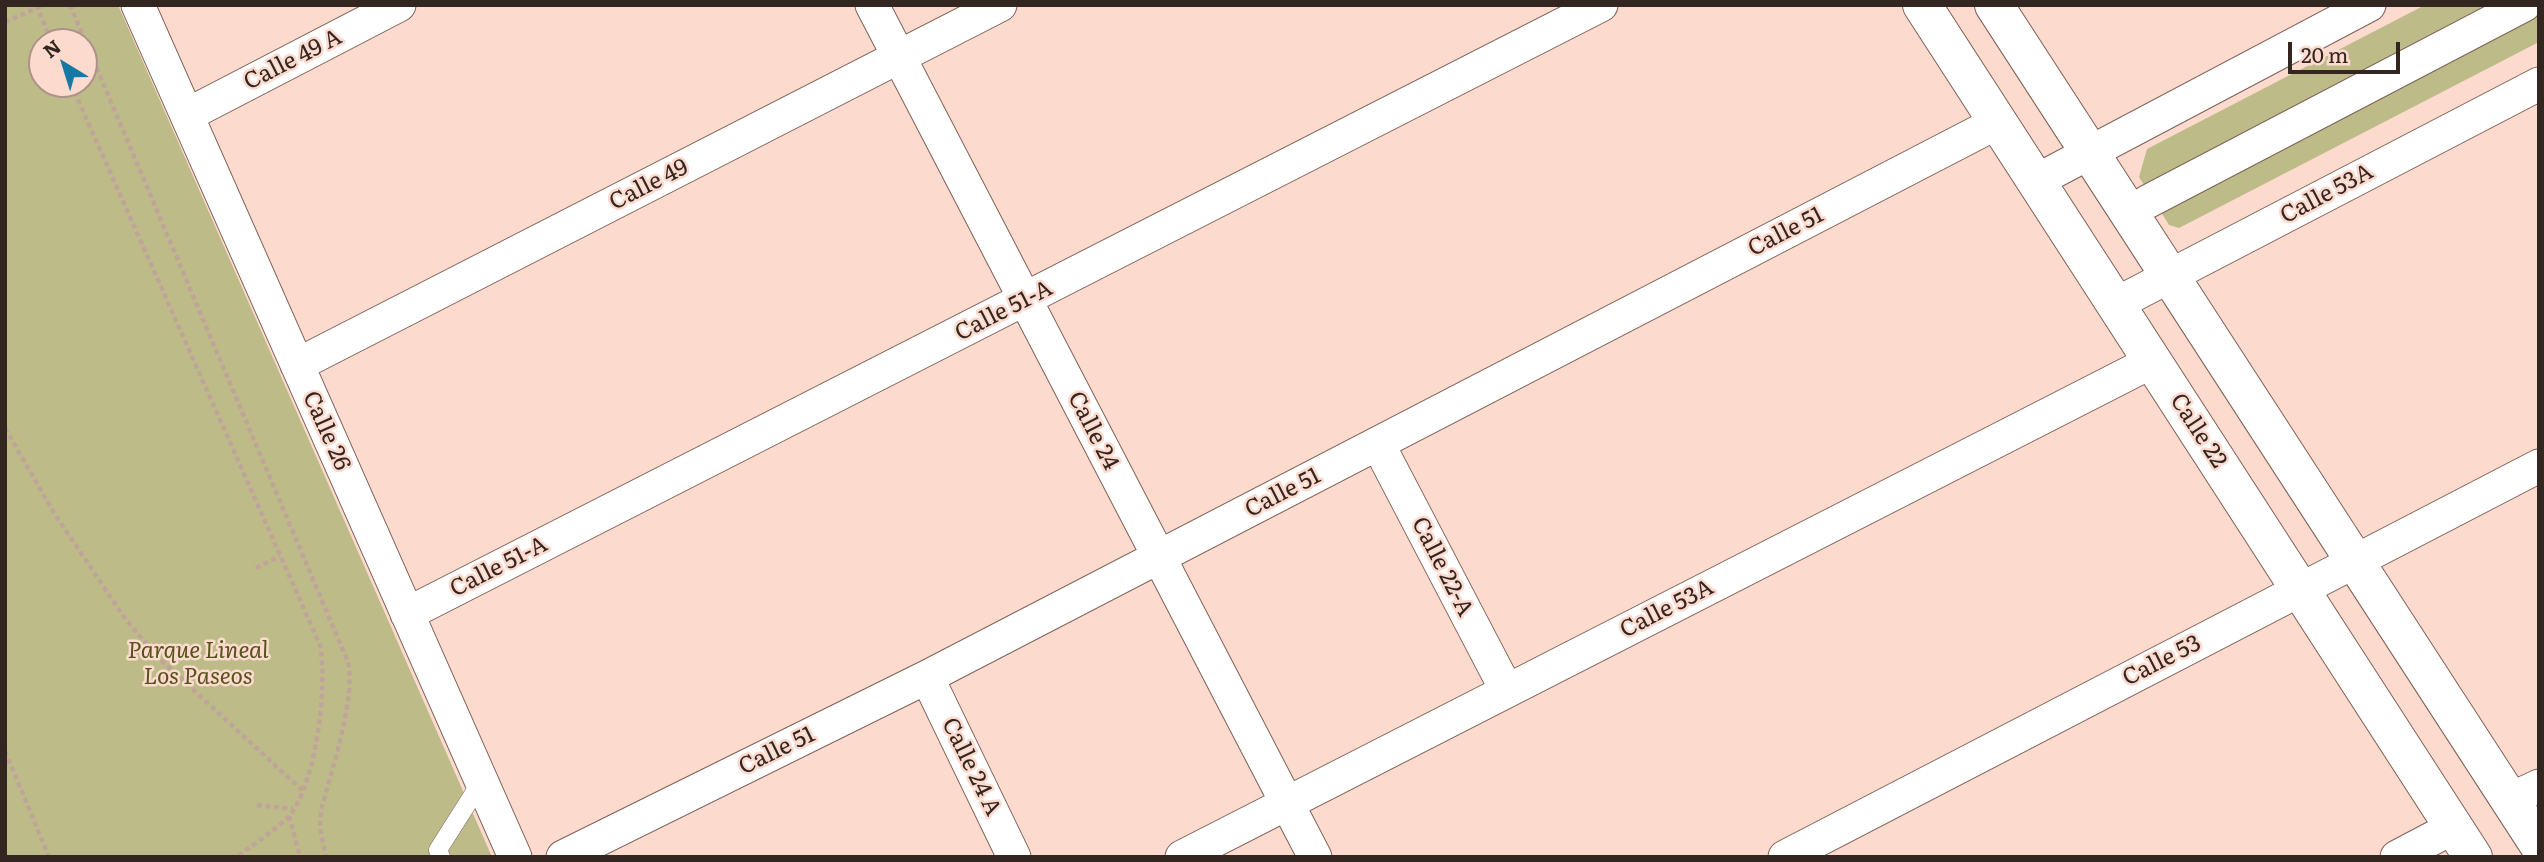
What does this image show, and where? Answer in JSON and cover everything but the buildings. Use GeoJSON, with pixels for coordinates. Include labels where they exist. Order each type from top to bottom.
{"type":"FeatureCollection","features":[{"type":"Feature","properties":{"kind":"street","name":"Calle 26"},"geometry":{"type":"LineString","coordinates":[[138,5],[515,857]]}},
{"type":"Feature","properties":{"kind":"street","name":"Calle 49 A"},"geometry":{"type":"LineString","coordinates":[[187,115],[398,5]]}},
{"type":"Feature","properties":{"kind":"street","name":"Calle 24"},"geometry":{"type":"LineString","coordinates":[[872,5],[1315,857]]}},
{"type":"Feature","properties":{"kind":"street","name":"Calle 49"},"geometry":{"type":"LineString","coordinates":[[297,365],[1000,5]]}},
{"type":"Feature","properties":{"kind":"street","name":"Calle 51-A"},"geometry":{"type":"LineString","coordinates":[[407,614],[1601,5]]}},
{"type":"Feature","properties":{"kind":"street","name":"Calle 22"},"geometry":{"type":"LineString","coordinates":[[1922,5],[2464,842]]}},
{"type":"Feature","properties":{"kind":"street"},"geometry":{"type":"LineString","coordinates":[[1994,5],[2354,561],[2524,793],[2539,845]]}},
{"type":"Feature","properties":{"kind":"street"},"geometry":{"type":"LineString","coordinates":[[2036,181],[2369,5]]}},
{"type":"Feature","properties":{"kind":"street"},"geometry":{"type":"LineString","coordinates":[[2147,202],[2524,5]]}},
{"type":"Feature","properties":{"kind":"street","name":"Calle 53A"},"geometry":{"type":"LineString","coordinates":[[2116,304],[2539,84]]}},
{"type":"Feature","properties":{"kind":"street","name":"Calle 51"},"geometry":{"type":"LineString","coordinates":[[563,857],[927,677],[1998,122]]}},
{"type":"Feature","properties":{"kind":"street","name":"Calle 53A"},"geometry":{"type":"LineString","coordinates":[[1182,857],[2152,361]]}},
{"type":"Feature","properties":{"kind":"street","name":"Calle 22-A"},"geometry":{"type":"LineString","coordinates":[[1378,444],[1507,691]]}},
{"type":"Feature","properties":{"kind":"street","name":"Calle 53"},"geometry":{"type":"LineString","coordinates":[[1785,857],[2539,466]]}},
{"type":"Feature","properties":{"kind":"street","name":"Calle 24 A"},"geometry":{"type":"LineString","coordinates":[[927,677],[1014,857]]}},
{"type":"Feature","properties":{"kind":"street"},"geometry":{"type":"LineString","coordinates":[[2397,857],[2464,842]]}},
{"type":"Feature","properties":{"kind":"lane"},"geometry":{"type":"LineString","coordinates":[[440,857],[438,850],[481,782]]}},
{"type":"Feature","properties":{"kind":"path"},"geometry":{"type":"LineString","coordinates":[[5,22],[44,5]]}},
{"type":"Feature","properties":{"kind":"path"},"geometry":{"type":"LineString","coordinates":[[71,5],[348,662],[348,699],[321,811],[320,828],[326,857]]}},
{"type":"Feature","properties":{"kind":"path"},"geometry":{"type":"LineString","coordinates":[[37,7],[46,28]]}},
{"type":"Feature","properties":{"kind":"path"},"geometry":{"type":"LineString","coordinates":[[77,98],[320,645],[323,686],[318,731],[303,791],[289,816],[236,857]]}},
{"type":"Feature","properties":{"kind":"path"},"geometry":{"type":"LineString","coordinates":[[5,428],[54,513],[126,621],[179,677],[303,791]]}},
{"type":"Feature","properties":{"kind":"path"},"geometry":{"type":"LineString","coordinates":[[256,568],[280,556]]}},
{"type":"Feature","properties":{"kind":"path"},"geometry":{"type":"LineString","coordinates":[[5,751],[49,857]]}},
{"type":"Feature","properties":{"kind":"path"},"geometry":{"type":"LineString","coordinates":[[257,805],[293,809]]}},
{"type":"Feature","properties":{"kind":"path"},"geometry":{"type":"LineString","coordinates":[[289,816],[300,857]]}},
{"type":"Feature","properties":{"kind":"green space","name":"Parque Lineal Los Paseos"},"geometry":{"type":"Polygon","coordinates":[[[5,5],[118,5],[492,857],[5,857],[5,5]]]}},
{"type":"Feature","properties":{"kind":"green space"},"geometry":{"type":"Polygon","coordinates":[[[2425,5],[2539,5],[2539,42],[2179,228],[2169,225],[2139,177],[2147,149],[2425,5]]]}}]}
